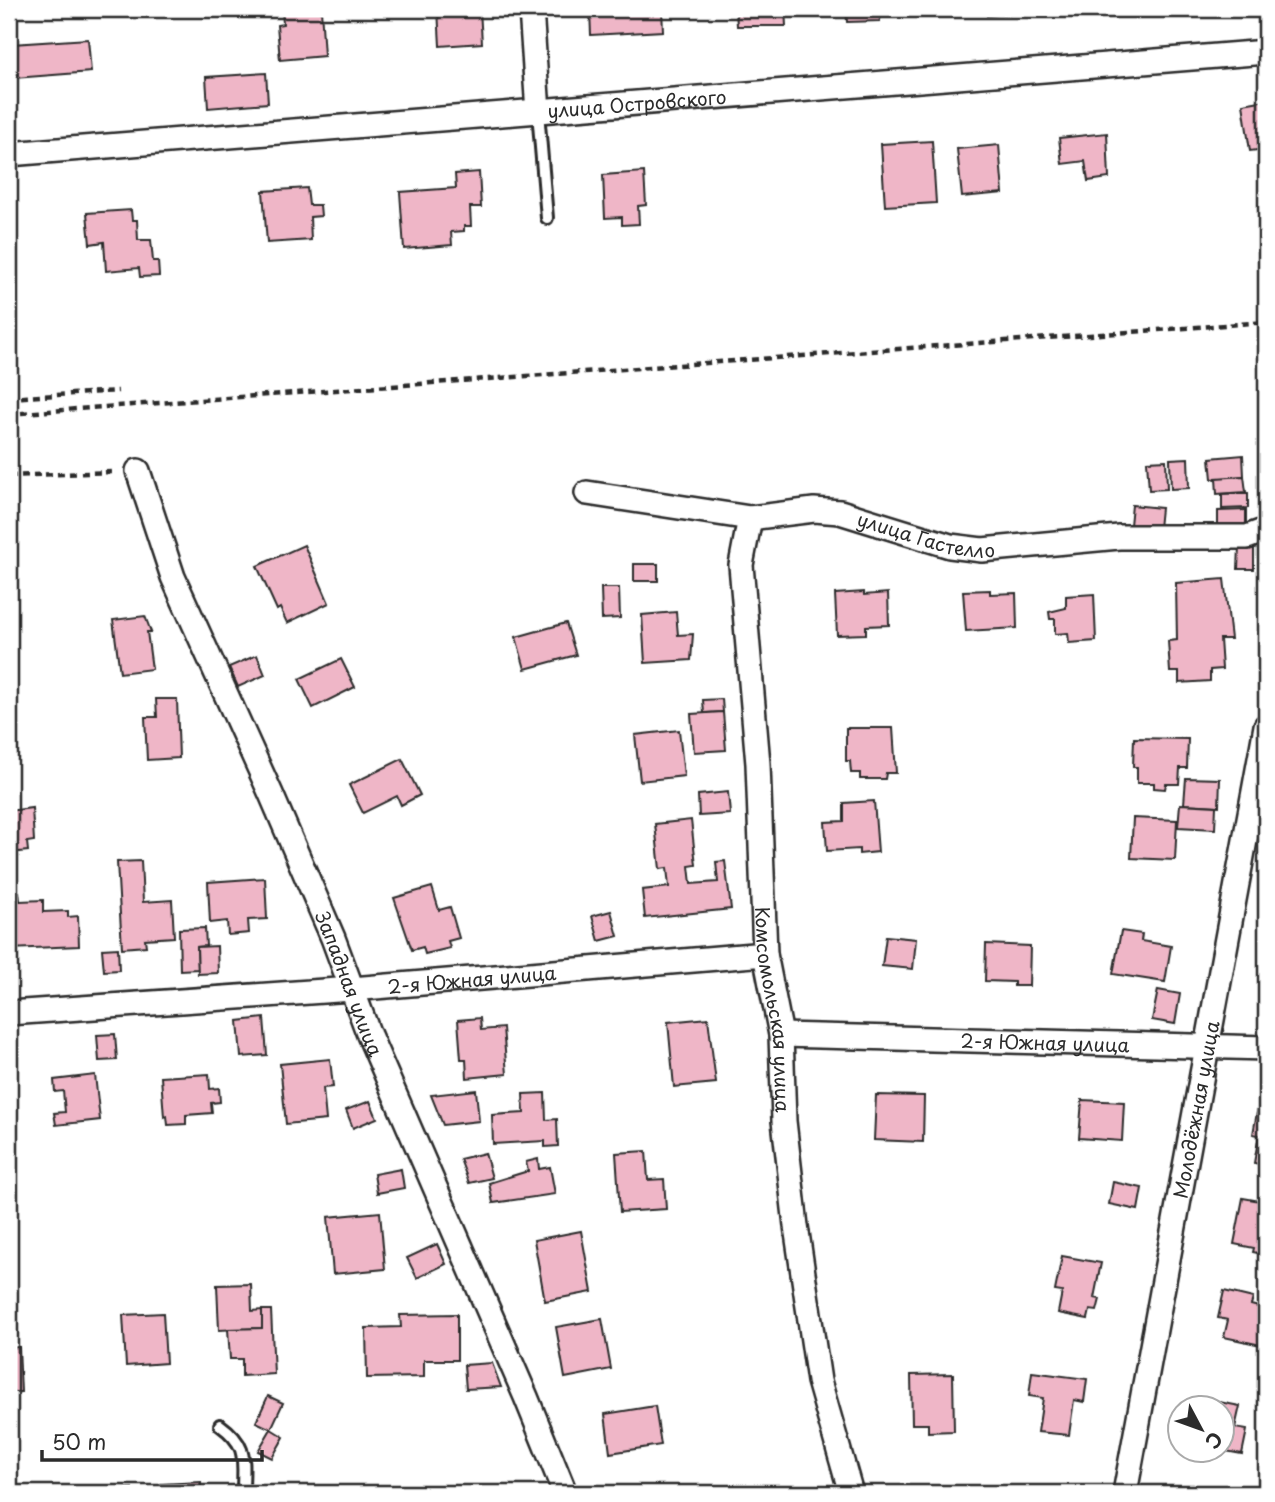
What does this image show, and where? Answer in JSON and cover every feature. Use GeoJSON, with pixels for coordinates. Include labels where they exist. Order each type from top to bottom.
{"type":"FeatureCollection","features":[{"type":"Feature","properties":{"kind":"street"},"geometry":{"type":"LineString","coordinates":[[531,9],[538,112]]}},
{"type":"Feature","properties":{"kind":"street","name":"улица Островского"},"geometry":{"type":"LineString","coordinates":[[9,154],[1266,52]]}},
{"type":"Feature","properties":{"kind":"street","name":"Западная улица"},"geometry":{"type":"LineString","coordinates":[[138,471],[173,577],[271,794],[565,1493]]}},
{"type":"Feature","properties":{"kind":"street","name":"улица Гастелло"},"geometry":{"type":"LineString","coordinates":[[587,493],[750,518],[814,510],[840,512],[950,546],[982,550],[1119,537],[1247,537],[1266,530]]}},
{"type":"Feature","properties":{"kind":"street","name":"Комсомольская улица"},"geometry":{"type":"LineString","coordinates":[[750,518],[741,565],[758,764],[765,954],[781,1035],[784,1121],[796,1226],[819,1381],[851,1493]]}},
{"type":"Feature","properties":{"kind":"street","name":"Молодёжная улица"},"geometry":{"type":"LineString","coordinates":[[1125,1493],[1266,726]]}},
{"type":"Feature","properties":{"kind":"street","name":"2-я Южная улица"},"geometry":{"type":"LineString","coordinates":[[9,1013],[352,989],[765,954]]}},
{"type":"Feature","properties":{"kind":"street","name":"2-я Южная улица"},"geometry":{"type":"LineString","coordinates":[[781,1035],[1266,1048]]}},
{"type":"Feature","properties":{"kind":"lane"},"geometry":{"type":"LineString","coordinates":[[538,112],[547,218]]}},
{"type":"Feature","properties":{"kind":"lane"},"geometry":{"type":"LineString","coordinates":[[220,1425],[236,1436],[243,1448],[243,1493]]}},
{"type":"Feature","properties":{"kind":"path"},"geometry":{"type":"LineString","coordinates":[[9,414],[1266,322]]}},
{"type":"Feature","properties":{"kind":"path"},"geometry":{"type":"LineString","coordinates":[[9,398],[118,391]]}},
{"type":"Feature","properties":{"kind":"path"},"geometry":{"type":"LineString","coordinates":[[9,476],[138,471]]}},
{"type":"Feature","properties":{"kind":"building"},"geometry":{"type":"Polygon","coordinates":[[[282,9],[321,9],[324,56],[280,60],[277,25],[283,24],[282,9]]]}},
{"type":"Feature","properties":{"kind":"building"},"geometry":{"type":"Polygon","coordinates":[[[438,9],[480,9],[482,43],[440,46],[438,9]]]}},
{"type":"Feature","properties":{"kind":"building"},"geometry":{"type":"Polygon","coordinates":[[[590,9],[662,9],[663,31],[591,35],[590,9]]]}},
{"type":"Feature","properties":{"kind":"building"},"geometry":{"type":"Polygon","coordinates":[[[736,9],[785,9],[786,26],[737,26],[736,9]]]}},
{"type":"Feature","properties":{"kind":"building"},"geometry":{"type":"Polygon","coordinates":[[[846,9],[879,9],[880,21],[847,22],[846,9]]]}},
{"type":"Feature","properties":{"kind":"building"},"geometry":{"type":"Polygon","coordinates":[[[986,9],[1034,9],[1034,12],[987,16],[986,9]]]}},
{"type":"Feature","properties":{"kind":"building"},"geometry":{"type":"Polygon","coordinates":[[[1094,9],[1140,9],[1140,16],[1094,18],[1094,9]]]}},
{"type":"Feature","properties":{"kind":"building"},"geometry":{"type":"Polygon","coordinates":[[[88,39],[91,72],[15,78],[12,44],[88,39]]]}},
{"type":"Feature","properties":{"kind":"building"},"geometry":{"type":"Polygon","coordinates":[[[266,73],[268,103],[208,108],[206,77],[266,73]]]}},
{"type":"Feature","properties":{"kind":"building"},"geometry":{"type":"Polygon","coordinates":[[[1266,100],[1266,149],[1250,151],[1243,104],[1266,100]]]}},
{"type":"Feature","properties":{"kind":"building"},"geometry":{"type":"Polygon","coordinates":[[[1107,133],[1109,178],[1088,181],[1085,161],[1062,164],[1059,138],[1107,133]]]}},
{"type":"Feature","properties":{"kind":"building"},"geometry":{"type":"Polygon","coordinates":[[[932,141],[936,203],[885,206],[881,144],[932,141]]]}},
{"type":"Feature","properties":{"kind":"building"},"geometry":{"type":"Polygon","coordinates":[[[999,145],[1003,193],[962,197],[957,149],[999,145]]]}},
{"type":"Feature","properties":{"kind":"building"},"geometry":{"type":"Polygon","coordinates":[[[479,172],[481,207],[470,207],[471,226],[464,226],[464,231],[451,232],[452,245],[404,249],[400,192],[456,188],[455,174],[479,172]]]}},
{"type":"Feature","properties":{"kind":"building"},"geometry":{"type":"Polygon","coordinates":[[[644,172],[646,205],[638,206],[639,224],[622,225],[622,217],[605,218],[603,175],[644,172]]]}},
{"type":"Feature","properties":{"kind":"building"},"geometry":{"type":"Polygon","coordinates":[[[307,188],[309,205],[320,205],[321,216],[310,217],[311,240],[267,243],[263,191],[307,188]]]}},
{"type":"Feature","properties":{"kind":"building"},"geometry":{"type":"Polygon","coordinates":[[[131,210],[132,220],[137,220],[138,240],[151,240],[153,261],[158,261],[159,276],[140,277],[139,268],[106,271],[104,242],[90,244],[87,213],[131,210]]]}},
{"type":"Feature","properties":{"kind":"building"},"geometry":{"type":"Polygon","coordinates":[[[1243,455],[1244,476],[1212,479],[1210,458],[1243,455]]]}},
{"type":"Feature","properties":{"kind":"building"},"geometry":{"type":"Polygon","coordinates":[[[1188,458],[1189,488],[1171,489],[1170,459],[1188,458]]]}},
{"type":"Feature","properties":{"kind":"building"},"geometry":{"type":"Polygon","coordinates":[[[1166,460],[1167,489],[1149,490],[1147,461],[1166,460]]]}},
{"type":"Feature","properties":{"kind":"building"},"geometry":{"type":"Polygon","coordinates":[[[1244,476],[1246,492],[1217,494],[1216,478],[1244,476]]]}},
{"type":"Feature","properties":{"kind":"building"},"geometry":{"type":"Polygon","coordinates":[[[1248,493],[1248,508],[1222,509],[1222,494],[1248,493]]]}},
{"type":"Feature","properties":{"kind":"building"},"geometry":{"type":"Polygon","coordinates":[[[1132,505],[1161,508],[1159,528],[1130,525],[1132,505]]]}},
{"type":"Feature","properties":{"kind":"building"},"geometry":{"type":"Polygon","coordinates":[[[1246,510],[1246,529],[1218,529],[1218,511],[1246,510]]]}},
{"type":"Feature","properties":{"kind":"building"},"geometry":{"type":"Polygon","coordinates":[[[304,545],[329,603],[287,623],[280,608],[277,610],[257,566],[304,545]]]}},
{"type":"Feature","properties":{"kind":"building"},"geometry":{"type":"Polygon","coordinates":[[[1239,547],[1254,547],[1254,569],[1238,569],[1239,547]]]}},
{"type":"Feature","properties":{"kind":"building"},"geometry":{"type":"Polygon","coordinates":[[[634,564],[658,564],[658,581],[634,581],[634,564]]]}},
{"type":"Feature","properties":{"kind":"building"},"geometry":{"type":"Polygon","coordinates":[[[1224,579],[1231,639],[1220,639],[1222,669],[1210,670],[1210,681],[1179,683],[1179,672],[1170,672],[1168,641],[1177,640],[1176,583],[1224,579]]]}},
{"type":"Feature","properties":{"kind":"building"},"geometry":{"type":"Polygon","coordinates":[[[601,588],[619,588],[620,618],[602,619],[601,588]]]}},
{"type":"Feature","properties":{"kind":"building"},"geometry":{"type":"Polygon","coordinates":[[[990,590],[990,594],[1016,593],[1017,628],[966,631],[963,591],[990,590]]]}},
{"type":"Feature","properties":{"kind":"building"},"geometry":{"type":"Polygon","coordinates":[[[864,592],[864,595],[888,593],[889,625],[866,626],[866,634],[837,635],[835,594],[864,592]]]}},
{"type":"Feature","properties":{"kind":"building"},"geometry":{"type":"Polygon","coordinates":[[[1094,594],[1096,641],[1069,643],[1068,633],[1055,634],[1055,619],[1050,619],[1049,612],[1066,608],[1066,596],[1094,594]]]}},
{"type":"Feature","properties":{"kind":"building"},"geometry":{"type":"Polygon","coordinates":[[[676,612],[678,635],[693,634],[691,660],[645,663],[642,615],[676,612]]]}},
{"type":"Feature","properties":{"kind":"building"},"geometry":{"type":"Polygon","coordinates":[[[145,616],[151,632],[147,632],[152,669],[120,673],[113,620],[145,616]]]}},
{"type":"Feature","properties":{"kind":"building"},"geometry":{"type":"Polygon","coordinates":[[[566,623],[576,655],[525,669],[516,637],[566,623]]]}},
{"type":"Feature","properties":{"kind":"building"},"geometry":{"type":"Polygon","coordinates":[[[257,655],[265,675],[238,687],[229,667],[257,655]]]}},
{"type":"Feature","properties":{"kind":"building"},"geometry":{"type":"Polygon","coordinates":[[[341,659],[355,687],[313,708],[299,679],[341,659]]]}},
{"type":"Feature","properties":{"kind":"building"},"geometry":{"type":"Polygon","coordinates":[[[156,699],[177,699],[179,758],[147,760],[145,717],[157,717],[156,699]]]}},
{"type":"Feature","properties":{"kind":"building"},"geometry":{"type":"Polygon","coordinates":[[[722,699],[723,712],[704,713],[703,700],[722,699]]]}},
{"type":"Feature","properties":{"kind":"building"},"geometry":{"type":"Polygon","coordinates":[[[723,712],[726,750],[694,752],[691,714],[723,712]]]}},
{"type":"Feature","properties":{"kind":"building"},"geometry":{"type":"Polygon","coordinates":[[[846,728],[893,728],[896,773],[886,773],[885,779],[860,779],[860,773],[851,773],[850,761],[846,761],[846,728]]]}},
{"type":"Feature","properties":{"kind":"building"},"geometry":{"type":"Polygon","coordinates":[[[679,730],[684,776],[640,781],[635,735],[679,730]]]}},
{"type":"Feature","properties":{"kind":"building"},"geometry":{"type":"Polygon","coordinates":[[[1134,738],[1188,739],[1187,768],[1180,768],[1179,784],[1166,784],[1165,789],[1154,788],[1154,783],[1137,783],[1137,767],[1133,767],[1134,738]]]}},
{"type":"Feature","properties":{"kind":"building"},"geometry":{"type":"Polygon","coordinates":[[[402,759],[420,795],[401,805],[397,796],[363,813],[349,785],[402,759]]]}},
{"type":"Feature","properties":{"kind":"building"},"geometry":{"type":"Polygon","coordinates":[[[1186,778],[1220,779],[1219,806],[1184,804],[1186,778]]]}},
{"type":"Feature","properties":{"kind":"building"},"geometry":{"type":"Polygon","coordinates":[[[728,792],[730,814],[699,816],[698,795],[728,792]]]}},
{"type":"Feature","properties":{"kind":"building"},"geometry":{"type":"Polygon","coordinates":[[[874,801],[878,852],[859,854],[859,849],[827,851],[825,822],[844,821],[844,803],[874,801]]]}},
{"type":"Feature","properties":{"kind":"building"},"geometry":{"type":"Polygon","coordinates":[[[1180,804],[1216,806],[1215,829],[1178,827],[1180,804]]]}},
{"type":"Feature","properties":{"kind":"building"},"geometry":{"type":"Polygon","coordinates":[[[32,808],[34,841],[27,842],[28,851],[9,853],[9,811],[32,808]]]}},
{"type":"Feature","properties":{"kind":"building"},"geometry":{"type":"Polygon","coordinates":[[[1133,818],[1177,820],[1175,860],[1131,858],[1133,818]]]}},
{"type":"Feature","properties":{"kind":"building"},"geometry":{"type":"Polygon","coordinates":[[[691,820],[696,865],[689,866],[691,884],[718,882],[716,862],[725,861],[731,909],[645,918],[642,890],[669,887],[667,868],[660,869],[655,824],[691,820]]]}},
{"type":"Feature","properties":{"kind":"building"},"geometry":{"type":"Polygon","coordinates":[[[141,861],[143,902],[172,900],[174,937],[145,939],[146,946],[122,948],[117,862],[141,861]]]}},
{"type":"Feature","properties":{"kind":"building"},"geometry":{"type":"Polygon","coordinates":[[[265,878],[267,919],[248,920],[249,933],[228,935],[227,921],[210,923],[208,882],[265,878]]]}},
{"type":"Feature","properties":{"kind":"building"},"geometry":{"type":"Polygon","coordinates":[[[432,887],[439,910],[450,907],[459,938],[448,941],[450,948],[425,954],[423,947],[412,950],[394,898],[432,887]]]}},
{"type":"Feature","properties":{"kind":"building"},"geometry":{"type":"Polygon","coordinates":[[[9,892],[19,892],[20,901],[43,900],[43,912],[68,911],[68,917],[78,916],[79,946],[9,949],[9,892]]]}},
{"type":"Feature","properties":{"kind":"building"},"geometry":{"type":"Polygon","coordinates":[[[611,911],[618,936],[599,941],[592,916],[611,911]]]}},
{"type":"Feature","properties":{"kind":"building"},"geometry":{"type":"Polygon","coordinates":[[[205,928],[206,946],[197,947],[198,969],[180,970],[179,929],[205,928]]]}},
{"type":"Feature","properties":{"kind":"building"},"geometry":{"type":"Polygon","coordinates":[[[1121,931],[1142,934],[1141,941],[1171,946],[1165,982],[1113,974],[1121,931]]]}},
{"type":"Feature","properties":{"kind":"building"},"geometry":{"type":"Polygon","coordinates":[[[886,936],[916,939],[913,969],[882,966],[886,936]]]}},
{"type":"Feature","properties":{"kind":"building"},"geometry":{"type":"Polygon","coordinates":[[[986,944],[1030,946],[1029,986],[1014,986],[1014,982],[985,981],[986,944]]]}},
{"type":"Feature","properties":{"kind":"building"},"geometry":{"type":"Polygon","coordinates":[[[217,946],[218,973],[198,974],[197,947],[217,946]]]}},
{"type":"Feature","properties":{"kind":"building"},"geometry":{"type":"Polygon","coordinates":[[[118,948],[119,970],[104,971],[102,949],[118,948]]]}},
{"type":"Feature","properties":{"kind":"building"},"geometry":{"type":"Polygon","coordinates":[[[1158,990],[1180,994],[1175,1024],[1152,1020],[1158,990]]]}},
{"type":"Feature","properties":{"kind":"building"},"geometry":{"type":"Polygon","coordinates":[[[264,1018],[267,1055],[241,1057],[238,1021],[264,1018]]]}},
{"type":"Feature","properties":{"kind":"building"},"geometry":{"type":"Polygon","coordinates":[[[480,1018],[481,1030],[503,1028],[507,1074],[467,1078],[466,1059],[461,1059],[458,1020],[480,1018]]]}},
{"type":"Feature","properties":{"kind":"building"},"geometry":{"type":"Polygon","coordinates":[[[708,1018],[716,1083],[674,1087],[668,1022],[708,1018]]]}},
{"type":"Feature","properties":{"kind":"building"},"geometry":{"type":"Polygon","coordinates":[[[115,1034],[117,1060],[99,1061],[97,1035],[115,1034]]]}},
{"type":"Feature","properties":{"kind":"building"},"geometry":{"type":"Polygon","coordinates":[[[330,1059],[333,1087],[323,1088],[326,1120],[286,1124],[280,1064],[330,1059]]]}},
{"type":"Feature","properties":{"kind":"building"},"geometry":{"type":"Polygon","coordinates":[[[209,1074],[210,1089],[219,1088],[220,1102],[211,1103],[212,1113],[186,1115],[186,1124],[168,1125],[167,1116],[164,1117],[161,1077],[209,1074]]]}},
{"type":"Feature","properties":{"kind":"building"},"geometry":{"type":"Polygon","coordinates":[[[95,1075],[100,1120],[56,1125],[54,1113],[65,1112],[63,1091],[55,1092],[54,1080],[95,1075]]]}},
{"type":"Feature","properties":{"kind":"building"},"geometry":{"type":"Polygon","coordinates":[[[476,1090],[479,1121],[443,1125],[431,1095],[476,1090]]]}},
{"type":"Feature","properties":{"kind":"building"},"geometry":{"type":"Polygon","coordinates":[[[545,1093],[546,1120],[557,1119],[558,1146],[545,1147],[545,1141],[493,1144],[492,1115],[524,1113],[523,1094],[545,1093]]]}},
{"type":"Feature","properties":{"kind":"building"},"geometry":{"type":"Polygon","coordinates":[[[876,1095],[924,1096],[923,1142],[874,1140],[876,1095]]]}},
{"type":"Feature","properties":{"kind":"building"},"geometry":{"type":"Polygon","coordinates":[[[1082,1100],[1124,1102],[1122,1141],[1079,1138],[1082,1100]]]}},
{"type":"Feature","properties":{"kind":"building"},"geometry":{"type":"Polygon","coordinates":[[[370,1101],[377,1118],[353,1128],[346,1110],[370,1101]]]}},
{"type":"Feature","properties":{"kind":"building"},"geometry":{"type":"Polygon","coordinates":[[[1258,1107],[1266,1109],[1266,1165],[1254,1163],[1259,1135],[1253,1134],[1258,1107]]]}},
{"type":"Feature","properties":{"kind":"building"},"geometry":{"type":"Polygon","coordinates":[[[646,1151],[648,1180],[664,1179],[666,1209],[620,1212],[616,1153],[646,1151]]]}},
{"type":"Feature","properties":{"kind":"building"},"geometry":{"type":"Polygon","coordinates":[[[485,1153],[492,1178],[469,1183],[460,1159],[485,1153]]]}},
{"type":"Feature","properties":{"kind":"building"},"geometry":{"type":"Polygon","coordinates":[[[538,1159],[539,1169],[550,1167],[555,1194],[493,1203],[489,1183],[528,1171],[526,1162],[538,1159]]]}},
{"type":"Feature","properties":{"kind":"building"},"geometry":{"type":"Polygon","coordinates":[[[401,1169],[404,1188],[377,1193],[374,1174],[401,1169]]]}},
{"type":"Feature","properties":{"kind":"building"},"geometry":{"type":"Polygon","coordinates":[[[1113,1182],[1142,1188],[1138,1210],[1109,1204],[1113,1182]]]}},
{"type":"Feature","properties":{"kind":"building"},"geometry":{"type":"Polygon","coordinates":[[[1243,1198],[1266,1202],[1266,1255],[1253,1252],[1254,1248],[1234,1244],[1243,1198]]]}},
{"type":"Feature","properties":{"kind":"building"},"geometry":{"type":"Polygon","coordinates":[[[380,1212],[385,1269],[333,1274],[328,1217],[380,1212]]]}},
{"type":"Feature","properties":{"kind":"building"},"geometry":{"type":"Polygon","coordinates":[[[581,1231],[592,1292],[545,1301],[534,1240],[581,1231]]]}},
{"type":"Feature","properties":{"kind":"building"},"geometry":{"type":"Polygon","coordinates":[[[9,1236],[15,1306],[9,1306],[9,1236]]]}},
{"type":"Feature","properties":{"kind":"building"},"geometry":{"type":"Polygon","coordinates":[[[437,1244],[446,1264],[417,1278],[407,1258],[437,1244]]]}},
{"type":"Feature","properties":{"kind":"building"},"geometry":{"type":"Polygon","coordinates":[[[1062,1256],[1101,1263],[1094,1298],[1100,1299],[1097,1311],[1090,1310],[1088,1319],[1058,1313],[1062,1292],[1055,1291],[1062,1256]]]}},
{"type":"Feature","properties":{"kind":"building"},"geometry":{"type":"Polygon","coordinates":[[[251,1284],[252,1311],[262,1310],[262,1328],[219,1330],[217,1285],[251,1284]]]}},
{"type":"Feature","properties":{"kind":"building"},"geometry":{"type":"Polygon","coordinates":[[[1224,1291],[1253,1298],[1251,1305],[1266,1309],[1261,1345],[1224,1337],[1228,1320],[1218,1318],[1224,1291]]]}},
{"type":"Feature","properties":{"kind":"building"},"geometry":{"type":"Polygon","coordinates":[[[262,1310],[271,1310],[274,1374],[242,1376],[242,1359],[230,1359],[228,1329],[262,1328],[262,1310]]]}},
{"type":"Feature","properties":{"kind":"building"},"geometry":{"type":"Polygon","coordinates":[[[163,1313],[166,1363],[126,1366],[123,1315],[163,1313]]]}},
{"type":"Feature","properties":{"kind":"building"},"geometry":{"type":"Polygon","coordinates":[[[457,1314],[457,1360],[424,1360],[424,1377],[367,1378],[366,1328],[401,1327],[400,1315],[457,1314]]]}},
{"type":"Feature","properties":{"kind":"building"},"geometry":{"type":"Polygon","coordinates":[[[602,1319],[611,1369],[565,1378],[556,1327],[602,1319]]]}},
{"type":"Feature","properties":{"kind":"building"},"geometry":{"type":"Polygon","coordinates":[[[19,1347],[21,1392],[9,1392],[9,1348],[19,1347]]]}},
{"type":"Feature","properties":{"kind":"building"},"geometry":{"type":"Polygon","coordinates":[[[492,1363],[501,1387],[466,1389],[464,1365],[492,1363]]]}},
{"type":"Feature","properties":{"kind":"building"},"geometry":{"type":"Polygon","coordinates":[[[1032,1372],[1087,1379],[1084,1402],[1074,1400],[1069,1435],[1038,1432],[1043,1398],[1029,1396],[1032,1372]]]}},
{"type":"Feature","properties":{"kind":"building"},"geometry":{"type":"Polygon","coordinates":[[[953,1374],[954,1431],[928,1432],[928,1424],[912,1424],[911,1375],[953,1374]]]}},
{"type":"Feature","properties":{"kind":"building"},"geometry":{"type":"Polygon","coordinates":[[[268,1396],[283,1403],[271,1429],[256,1422],[268,1396]]]}},
{"type":"Feature","properties":{"kind":"building"},"geometry":{"type":"Polygon","coordinates":[[[1236,1405],[1240,1406],[1236,1424],[1236,1405]]]}},
{"type":"Feature","properties":{"kind":"building"},"geometry":{"type":"Polygon","coordinates":[[[655,1406],[661,1445],[610,1453],[605,1414],[655,1406]]]}},
{"type":"Feature","properties":{"kind":"building"},"geometry":{"type":"Polygon","coordinates":[[[1236,1428],[1247,1430],[1242,1454],[1236,1453],[1236,1428]]]}},
{"type":"Feature","properties":{"kind":"building"},"geometry":{"type":"Polygon","coordinates":[[[271,1429],[284,1437],[272,1458],[258,1451],[271,1429]]]}},
{"type":"Feature","properties":{"kind":"building"},"geometry":{"type":"Polygon","coordinates":[[[201,1482],[201,1493],[161,1493],[161,1484],[201,1482]]]}},
{"type":"Feature","properties":{"kind":"building"},"geometry":{"type":"Polygon","coordinates":[[[132,1488],[132,1493],[81,1493],[81,1490],[132,1488]]]}},
{"type":"Feature","properties":{"kind":"building"},"geometry":{"type":"Polygon","coordinates":[[[688,1488],[689,1491],[699,1488],[701,1493],[669,1493],[688,1488]]]}}]}
